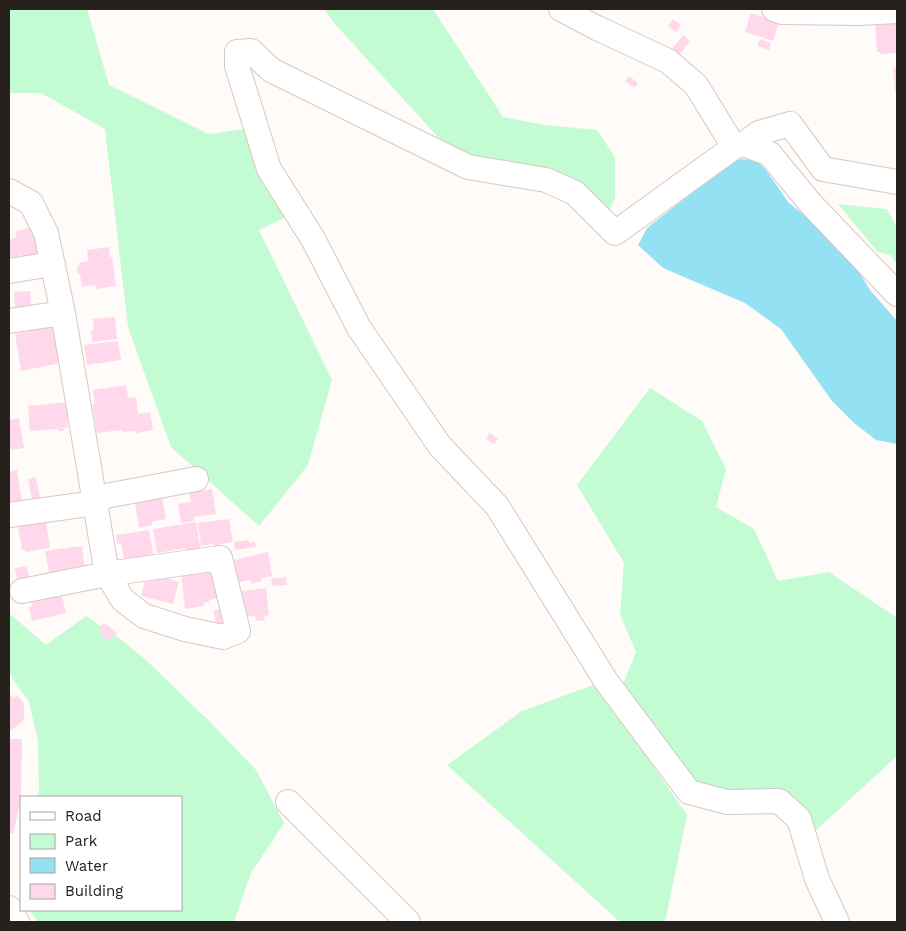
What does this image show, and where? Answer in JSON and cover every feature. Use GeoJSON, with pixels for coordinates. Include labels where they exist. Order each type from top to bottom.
{"type":"FeatureCollection","features":[{"type":"Feature","properties":{"kind":"street"},"geometry":{"type":"LineString","coordinates":[[561,9],[668,61],[696,86],[739,145],[770,154],[810,203],[897,294]]}},
{"type":"Feature","properties":{"kind":"street"},"geometry":{"type":"LineString","coordinates":[[774,9],[782,12],[897,11]]}},
{"type":"Feature","properties":{"kind":"street"},"geometry":{"type":"LineString","coordinates":[[837,922],[817,878],[799,819],[779,801],[727,802],[689,792],[606,681],[497,506],[440,446],[359,328],[313,239],[269,169],[237,66],[237,52],[250,51],[272,70],[468,167],[546,180],[575,193],[615,233],[739,145],[759,133],[790,124],[823,169],[897,182]]}},
{"type":"Feature","properties":{"kind":"street"},"geometry":{"type":"LineString","coordinates":[[9,191],[31,203],[46,234],[63,313],[108,574],[123,600],[144,616],[184,629],[223,637],[238,631],[220,558],[108,574],[22,591]]}},
{"type":"Feature","properties":{"kind":"street"},"geometry":{"type":"LineString","coordinates":[[9,271],[53,264]]}},
{"type":"Feature","properties":{"kind":"street"},"geometry":{"type":"LineString","coordinates":[[9,322],[63,313]]}},
{"type":"Feature","properties":{"kind":"street"},"geometry":{"type":"LineString","coordinates":[[9,515],[95,503],[106,496],[196,479]]}},
{"type":"Feature","properties":{"kind":"street"},"geometry":{"type":"LineString","coordinates":[[288,802],[408,922]]}},
{"type":"Feature","properties":{"kind":"street"},"geometry":{"type":"LineString","coordinates":[[9,908],[17,922]]}},
{"type":"Feature","properties":{"kind":"green space"},"geometry":{"type":"Polygon","coordinates":[[[9,9],[87,9],[109,85],[209,134],[251,128],[294,213],[259,230],[332,380],[308,465],[259,526],[171,447],[128,327],[105,129],[41,93],[9,93],[9,9]]]}},
{"type":"Feature","properties":{"kind":"green space"},"geometry":{"type":"Polygon","coordinates":[[[324,9],[433,9],[503,117],[544,125],[597,130],[615,157],[615,198],[607,215],[471,157],[438,137],[334,23],[324,9]]]}},
{"type":"Feature","properties":{"kind":"green space"},"geometry":{"type":"Polygon","coordinates":[[[838,204],[887,209],[897,228],[897,264],[890,255],[878,252],[838,204]]]}},
{"type":"Feature","properties":{"kind":"green space"},"geometry":{"type":"Polygon","coordinates":[[[650,388],[702,421],[726,469],[716,507],[754,529],[778,581],[829,572],[897,618],[897,756],[812,834],[799,808],[730,795],[686,778],[621,689],[636,652],[620,615],[624,563],[577,485],[650,388]]]}},
{"type":"Feature","properties":{"kind":"green space"},"geometry":{"type":"Polygon","coordinates":[[[9,613],[46,645],[86,616],[119,638],[147,661],[256,770],[284,823],[251,873],[234,922],[38,922],[30,911],[182,911],[182,796],[37,796],[39,792],[38,741],[29,702],[9,673],[9,613]]]}},
{"type":"Feature","properties":{"kind":"green space"},"geometry":{"type":"Polygon","coordinates":[[[596,684],[687,815],[665,922],[620,922],[447,765],[522,711],[596,684]]]}},
{"type":"Feature","properties":{"kind":"water"},"geometry":{"type":"Polygon","coordinates":[[[742,159],[756,160],[766,170],[788,202],[816,225],[836,245],[859,272],[870,290],[897,321],[897,444],[876,440],[854,423],[832,401],[781,329],[745,303],[663,268],[638,245],[647,228],[733,161],[742,159]]]}},
{"type":"Feature","properties":{"kind":"building"},"geometry":{"type":"Polygon","coordinates":[[[751,13],[779,22],[773,41],[745,32],[751,13]]]}},
{"type":"Feature","properties":{"kind":"building"},"geometry":{"type":"Polygon","coordinates":[[[673,19],[681,25],[676,32],[668,26],[673,19]]]}},
{"type":"Feature","properties":{"kind":"building"},"geometry":{"type":"Polygon","coordinates":[[[897,22],[897,53],[880,54],[880,52],[877,52],[875,24],[897,22]]]}},
{"type":"Feature","properties":{"kind":"building"},"geometry":{"type":"Polygon","coordinates":[[[683,35],[690,41],[679,55],[672,49],[683,35]]]}},
{"type":"Feature","properties":{"kind":"building"},"geometry":{"type":"Polygon","coordinates":[[[760,39],[771,43],[769,50],[757,46],[760,39]]]}},
{"type":"Feature","properties":{"kind":"building"},"geometry":{"type":"Polygon","coordinates":[[[897,67],[897,92],[895,92],[893,68],[897,67]]]}},
{"type":"Feature","properties":{"kind":"building"},"geometry":{"type":"Polygon","coordinates":[[[629,76],[638,83],[635,88],[625,81],[629,76]]]}},
{"type":"Feature","properties":{"kind":"building"},"geometry":{"type":"Polygon","coordinates":[[[31,227],[40,254],[32,256],[24,262],[21,255],[9,259],[9,240],[17,237],[15,232],[31,227]]]}},
{"type":"Feature","properties":{"kind":"building"},"geometry":{"type":"Polygon","coordinates":[[[109,247],[116,286],[96,289],[96,285],[82,287],[77,267],[79,267],[79,263],[88,261],[87,250],[109,247]]]}},
{"type":"Feature","properties":{"kind":"building"},"geometry":{"type":"Polygon","coordinates":[[[30,291],[31,305],[15,307],[14,292],[30,291]]]}},
{"type":"Feature","properties":{"kind":"building"},"geometry":{"type":"Polygon","coordinates":[[[115,317],[117,339],[92,342],[93,319],[115,317]]]}},
{"type":"Feature","properties":{"kind":"building"},"geometry":{"type":"Polygon","coordinates":[[[53,324],[54,330],[56,330],[61,363],[21,371],[15,334],[30,331],[29,328],[53,324]]]}},
{"type":"Feature","properties":{"kind":"building"},"geometry":{"type":"Polygon","coordinates":[[[118,341],[121,360],[87,365],[84,345],[118,341]]]}},
{"type":"Feature","properties":{"kind":"building"},"geometry":{"type":"Polygon","coordinates":[[[126,385],[128,398],[136,397],[138,414],[150,412],[153,430],[136,433],[135,431],[123,432],[122,430],[97,433],[92,404],[95,404],[93,390],[126,385]]]}},
{"type":"Feature","properties":{"kind":"building"},"geometry":{"type":"Polygon","coordinates":[[[68,402],[70,418],[67,419],[68,427],[63,428],[64,431],[58,431],[58,429],[30,431],[28,406],[68,402]]]}},
{"type":"Feature","properties":{"kind":"building"},"geometry":{"type":"Polygon","coordinates":[[[19,418],[24,448],[9,450],[9,420],[19,418]]]}},
{"type":"Feature","properties":{"kind":"building"},"geometry":{"type":"Polygon","coordinates":[[[490,433],[498,439],[494,444],[486,439],[490,433]]]}},
{"type":"Feature","properties":{"kind":"building"},"geometry":{"type":"Polygon","coordinates":[[[17,470],[22,502],[9,504],[9,471],[17,470]]]}},
{"type":"Feature","properties":{"kind":"building"},"geometry":{"type":"Polygon","coordinates":[[[36,477],[41,503],[33,505],[28,479],[36,477]]]}},
{"type":"Feature","properties":{"kind":"building"},"geometry":{"type":"Polygon","coordinates":[[[212,489],[216,514],[194,517],[195,521],[181,523],[178,504],[191,502],[189,492],[212,489]]]}},
{"type":"Feature","properties":{"kind":"building"},"geometry":{"type":"Polygon","coordinates":[[[162,497],[166,519],[151,522],[152,525],[139,528],[135,502],[162,497]]]}},
{"type":"Feature","properties":{"kind":"building"},"geometry":{"type":"Polygon","coordinates":[[[229,519],[233,542],[220,544],[221,549],[214,550],[213,544],[201,546],[198,523],[229,519]]]}},
{"type":"Feature","properties":{"kind":"building"},"geometry":{"type":"Polygon","coordinates":[[[46,522],[50,548],[25,552],[25,550],[22,550],[18,527],[46,522]]]}},
{"type":"Feature","properties":{"kind":"building"},"geometry":{"type":"Polygon","coordinates":[[[196,522],[201,550],[186,552],[186,548],[157,553],[153,529],[196,522]]]}},
{"type":"Feature","properties":{"kind":"building"},"geometry":{"type":"Polygon","coordinates":[[[149,530],[153,554],[124,560],[121,543],[117,544],[116,535],[149,530]]]}},
{"type":"Feature","properties":{"kind":"building"},"geometry":{"type":"Polygon","coordinates":[[[249,540],[249,543],[255,542],[256,547],[235,550],[234,542],[249,540]]]}},
{"type":"Feature","properties":{"kind":"building"},"geometry":{"type":"Polygon","coordinates":[[[82,546],[85,569],[54,574],[54,572],[49,573],[45,551],[82,546]]]}},
{"type":"Feature","properties":{"kind":"building"},"geometry":{"type":"Polygon","coordinates":[[[268,552],[272,576],[261,578],[262,581],[251,584],[250,580],[239,582],[234,560],[268,552]]]}},
{"type":"Feature","properties":{"kind":"building"},"geometry":{"type":"Polygon","coordinates":[[[27,566],[30,583],[18,585],[15,568],[27,566]]]}},
{"type":"Feature","properties":{"kind":"building"},"geometry":{"type":"Polygon","coordinates":[[[215,568],[219,598],[209,600],[209,602],[204,603],[204,606],[185,609],[181,572],[215,568]]]}},
{"type":"Feature","properties":{"kind":"building"},"geometry":{"type":"Polygon","coordinates":[[[160,576],[179,582],[173,604],[141,596],[146,577],[158,580],[160,576]]]}},
{"type":"Feature","properties":{"kind":"building"},"geometry":{"type":"Polygon","coordinates":[[[286,577],[287,585],[272,586],[271,579],[286,577]]]}},
{"type":"Feature","properties":{"kind":"building"},"geometry":{"type":"Polygon","coordinates":[[[266,588],[269,615],[264,616],[265,620],[256,621],[255,616],[245,617],[242,591],[266,588]]]}},
{"type":"Feature","properties":{"kind":"building"},"geometry":{"type":"Polygon","coordinates":[[[61,591],[66,613],[32,621],[29,607],[32,606],[30,599],[61,591]]]}},
{"type":"Feature","properties":{"kind":"building"},"geometry":{"type":"Polygon","coordinates":[[[228,608],[231,623],[216,626],[214,610],[228,608]]]}},
{"type":"Feature","properties":{"kind":"building"},"geometry":{"type":"Polygon","coordinates":[[[104,623],[117,634],[109,641],[99,632],[101,630],[99,628],[104,623]]]}},
{"type":"Feature","properties":{"kind":"building"},"geometry":{"type":"Polygon","coordinates":[[[9,692],[13,698],[17,695],[24,704],[24,720],[9,732],[9,692]]]}},
{"type":"Feature","properties":{"kind":"building"},"geometry":{"type":"Polygon","coordinates":[[[9,739],[22,739],[21,796],[13,834],[9,833],[9,739]]]}}]}
